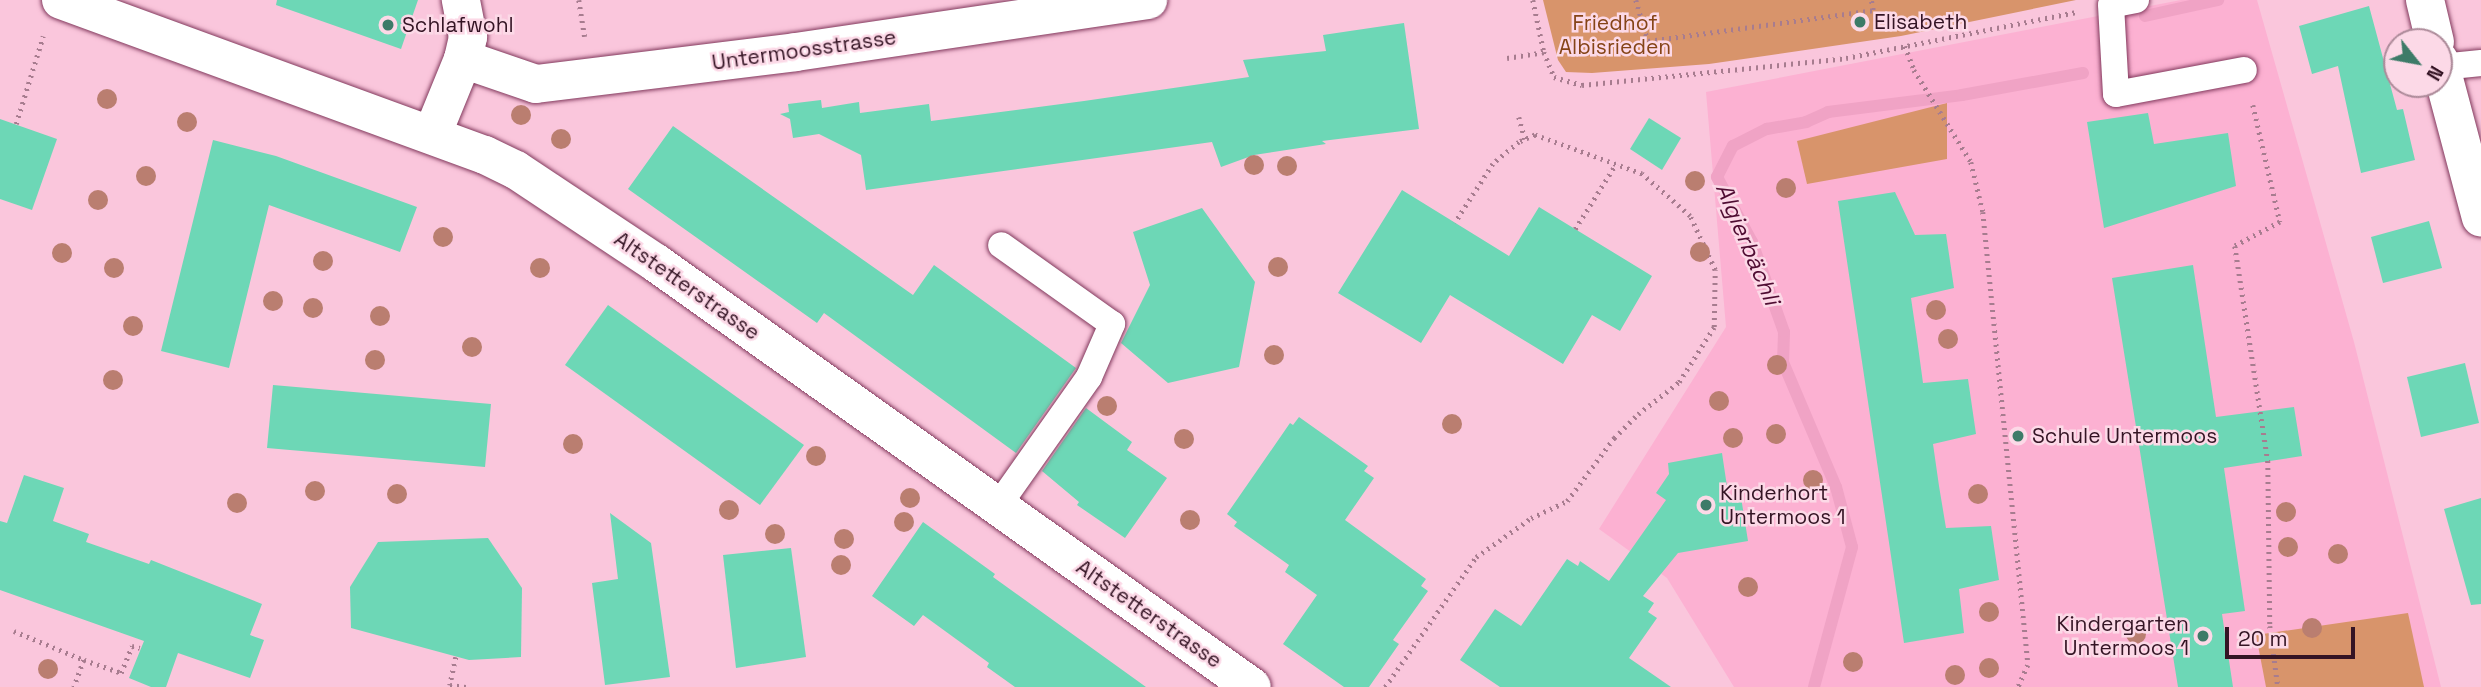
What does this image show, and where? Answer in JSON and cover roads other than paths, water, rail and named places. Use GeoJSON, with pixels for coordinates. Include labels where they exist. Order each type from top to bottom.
{"type":"FeatureCollection","features":[{"type":"Feature","properties":{"kind":"street"},"geometry":{"type":"LineString","coordinates":[[432,135],[463,59],[468,37],[461,0]]}},
{"type":"Feature","properties":{"kind":"street","name":"Untermoosstrasse"},"geometry":{"type":"LineString","coordinates":[[463,59],[536,84],[796,52],[1148,0]]}},
{"type":"Feature","properties":{"kind":"street"},"geometry":{"type":"LineString","coordinates":[[2425,0],[2432,28]]}},
{"type":"Feature","properties":{"kind":"street","name":"Altstetterstrasse"},"geometry":{"type":"LineString","coordinates":[[53,16],[432,135],[516,170],[656,263],[1245,685]]}},
{"type":"Feature","properties":{"kind":"street"},"geometry":{"type":"LineString","coordinates":[[2449,98],[2481,218]]}},
{"type":"Feature","properties":{"kind":"lane"},"geometry":{"type":"LineString","coordinates":[[2123,2],[2116,94],[2244,70]]}},
{"type":"Feature","properties":{"kind":"lane"},"geometry":{"type":"LineString","coordinates":[[2453,58],[2481,63]]}},
{"type":"Feature","properties":{"kind":"lane"},"geometry":{"type":"LineString","coordinates":[[998,506],[1089,376],[1112,324],[1001,245]]}},
{"type":"Feature","properties":{"kind":"waterway","name":"Algierbächli"},"geometry":{"type":"LineString","coordinates":[[2145,16],[2218,0]]}},
{"type":"Feature","properties":{"kind":"waterway","name":"Algierbächli"},"geometry":{"type":"LineString","coordinates":[[1814,687],[1852,547],[1836,487],[1783,362],[1784,332],[1752,242],[1717,177],[1733,146],[1767,129],[1806,122],[1828,112],[1962,95],[2083,73]]}},
{"type":"Feature","properties":{"kind":"place","name":"Elisabeth"},"geometry":{"type":"Point","coordinates":[1860,22]}},
{"type":"Feature","properties":{"kind":"place","name":"Schlafwohl"},"geometry":{"type":"Point","coordinates":[388,25]}},
{"type":"Feature","properties":{"kind":"place","name":"Schule Untermoos"},"geometry":{"type":"Point","coordinates":[2018,436]}},
{"type":"Feature","properties":{"kind":"place","name":"Kinderhort Untermoos 1"},"geometry":{"type":"Point","coordinates":[1706,505]}},
{"type":"Feature","properties":{"kind":"place","name":"Kindergarten Untermoos 1"},"geometry":{"type":"Point","coordinates":[2203,636]}},
{"type":"Feature","properties":{"kind":"park label","name":"Friedhof Albisrieden"},"geometry":{"type":"Point","coordinates":[1615,35]}}]}
